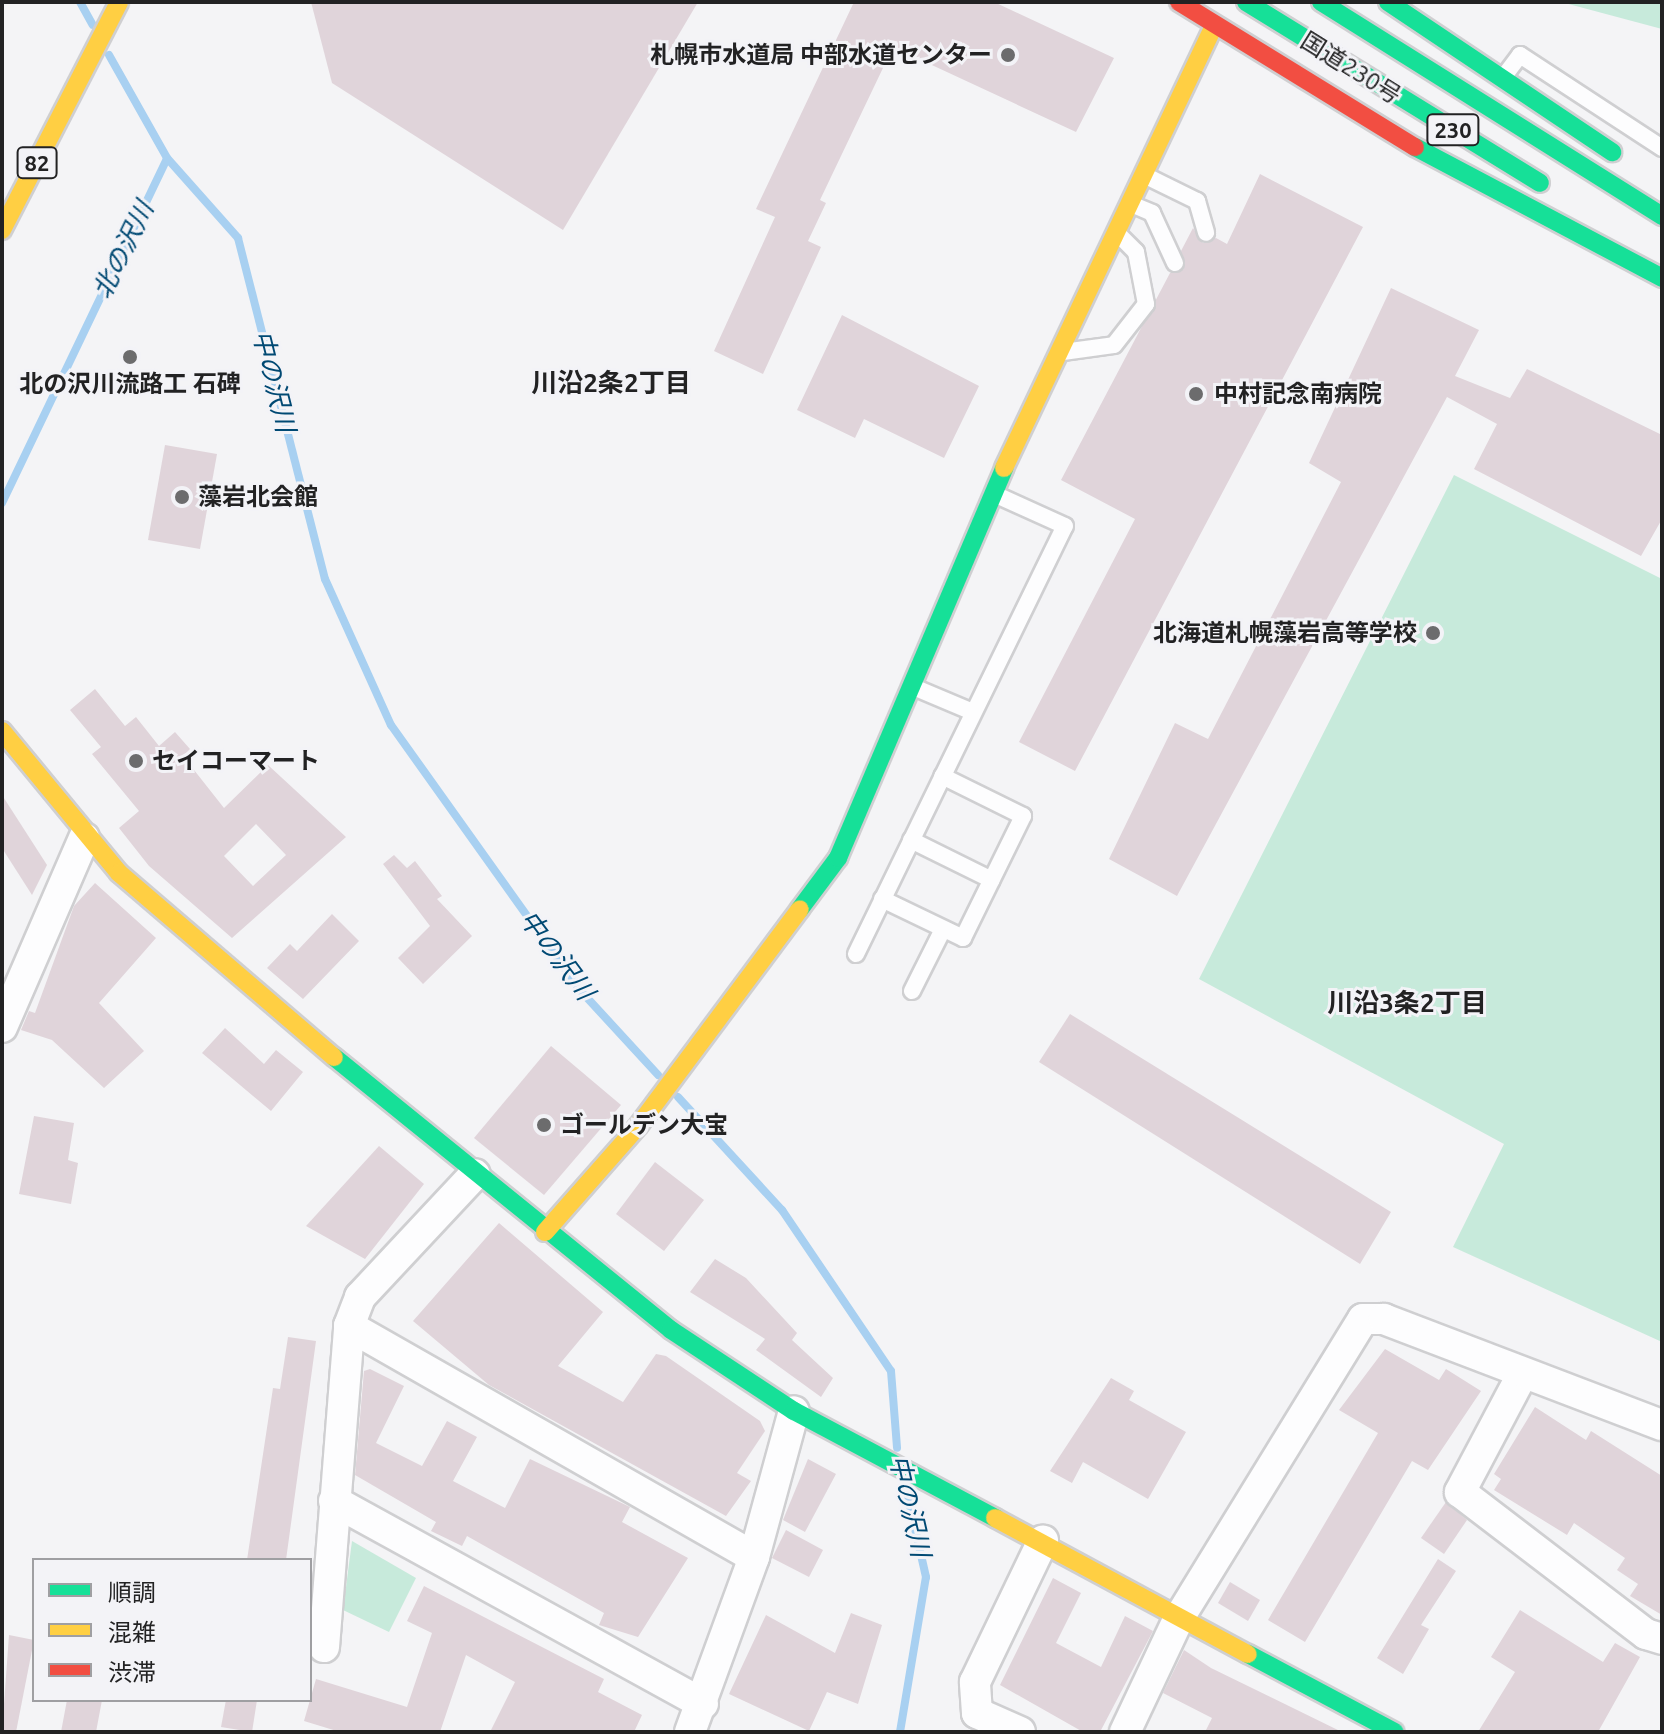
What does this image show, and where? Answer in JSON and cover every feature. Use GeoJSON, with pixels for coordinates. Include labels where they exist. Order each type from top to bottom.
{"type":"FeatureCollection","features":[{"type":"Feature","properties":{"kind":"main road","name":"82"},"geometry":{"type":"LineString","coordinates":[[2,230],[119,2]]}},
{"type":"Feature","properties":{"kind":"main road"},"geometry":{"type":"LineString","coordinates":[[1179,2],[1437,160],[1662,278]]}},
{"type":"Feature","properties":{"kind":"main road","name":"国道230号"},"geometry":{"type":"LineString","coordinates":[[1246,2],[1553,191]]}},
{"type":"Feature","properties":{"kind":"main road","name":"国道230号"},"geometry":{"type":"LineString","coordinates":[[1321,2],[1662,216]]}},
{"type":"Feature","properties":{"kind":"main road"},"geometry":{"type":"LineString","coordinates":[[1388,2],[1505,75],[1628,164]]}},
{"type":"Feature","properties":{"kind":"main road"},"geometry":{"type":"LineString","coordinates":[[545,1232],[639,1125],[710,1034],[838,858],[992,493],[1126,202],[1214,25]]}},
{"type":"Feature","properties":{"kind":"main road"},"geometry":{"type":"LineString","coordinates":[[1607,224],[1662,257]]}},
{"type":"Feature","properties":{"kind":"main road"},"geometry":{"type":"LineString","coordinates":[[2,731],[84,838],[475,1174],[671,1330],[794,1411],[1043,1541],[1179,1618],[1395,1732]]}},
{"type":"Feature","properties":{"kind":"street"},"geometry":{"type":"LineString","coordinates":[[2,1027],[84,838]]}},
{"type":"Feature","properties":{"kind":"street"},"geometry":{"type":"LineString","coordinates":[[324,1647],[349,1326],[360,1297],[475,1174]]}},
{"type":"Feature","properties":{"kind":"street"},"geometry":{"type":"LineString","coordinates":[[1125,1732],[1179,1618],[1363,1319],[1384,1319],[1662,1425]]}},
{"type":"Feature","properties":{"kind":"street"},"geometry":{"type":"LineString","coordinates":[[349,1326],[754,1557]]}},
{"type":"Feature","properties":{"kind":"street"},"geometry":{"type":"LineString","coordinates":[[1523,1373],[1460,1492],[1646,1634],[1662,1639]]}},
{"type":"Feature","properties":{"kind":"street"},"geometry":{"type":"LineString","coordinates":[[690,1732],[703,1704],[754,1557],[794,1411]]}},
{"type":"Feature","properties":{"kind":"street"},"geometry":{"type":"LineString","coordinates":[[334,1501],[703,1704]]}},
{"type":"Feature","properties":{"kind":"street"},"geometry":{"type":"LineString","coordinates":[[1020,1732],[977,1723],[975,1682],[1043,1541]]}},
{"type":"Feature","properties":{"kind":"lane"},"geometry":{"type":"LineString","coordinates":[[1505,75],[1520,55],[1662,148]]}},
{"type":"Feature","properties":{"kind":"lane"},"geometry":{"type":"LineString","coordinates":[[1140,174],[1197,201],[1206,233]]}},
{"type":"Feature","properties":{"kind":"lane"},"geometry":{"type":"LineString","coordinates":[[1126,202],[1152,213],[1175,263]]}},
{"type":"Feature","properties":{"kind":"lane"},"geometry":{"type":"LineString","coordinates":[[1057,352],[1114,345],[1146,304],[1136,252],[1113,230]]}},
{"type":"Feature","properties":{"kind":"lane"},"geometry":{"type":"LineString","coordinates":[[856,954],[1065,526],[992,493]]}},
{"type":"Feature","properties":{"kind":"lane"},"geometry":{"type":"LineString","coordinates":[[910,686],[973,712]]}},
{"type":"Feature","properties":{"kind":"lane"},"geometry":{"type":"LineString","coordinates":[[882,899],[963,938],[992,880],[1023,816],[942,776]]}},
{"type":"Feature","properties":{"kind":"lane"},"geometry":{"type":"LineString","coordinates":[[911,840],[992,880]]}},
{"type":"Feature","properties":{"kind":"lane"},"geometry":{"type":"LineString","coordinates":[[912,991],[943,929]]}},
{"type":"Feature","properties":{"kind":"green space"},"geometry":{"type":"Polygon","coordinates":[[[1561,2],[1662,2],[1662,29],[1561,2]]]}},
{"type":"Feature","properties":{"kind":"green space"},"geometry":{"type":"Polygon","coordinates":[[[1454,475],[1662,579],[1662,1342],[1453,1247],[1504,1144],[1199,979],[1454,475]]]}},
{"type":"Feature","properties":{"kind":"green space"},"geometry":{"type":"Polygon","coordinates":[[[352,1541],[416,1578],[389,1632],[343,1610],[352,1541]]]}},
{"type":"Feature","properties":{"kind":"building"},"geometry":{"type":"Polygon","coordinates":[[[311,2],[698,2],[563,230],[332,83],[311,2]]]}},
{"type":"Feature","properties":{"kind":"building"},"geometry":{"type":"Polygon","coordinates":[[[854,2],[994,2],[1114,58],[1076,132],[893,47],[820,200],[826,203],[808,241],[821,247],[763,374],[714,351],[775,217],[756,209],[854,2]]]}},
{"type":"Feature","properties":{"kind":"building"},"geometry":{"type":"Polygon","coordinates":[[[1260,174],[1363,227],[1075,771],[1019,742],[1135,519],[1061,480],[1170,273],[1184,269],[1181,251],[1193,228],[1203,243],[1216,238],[1227,244],[1260,174]]]}},
{"type":"Feature","properties":{"kind":"building"},"geometry":{"type":"Polygon","coordinates":[[[1391,288],[1479,330],[1455,376],[1510,398],[1527,369],[1662,435],[1662,519],[1641,556],[1474,469],[1497,424],[1447,397],[1177,896],[1109,859],[1175,723],[1208,739],[1341,482],[1309,463],[1391,288]]]}},
{"type":"Feature","properties":{"kind":"building"},"geometry":{"type":"Polygon","coordinates":[[[842,315],[979,386],[944,458],[864,419],[855,438],[797,410],[842,315]]]}},
{"type":"Feature","properties":{"kind":"building","name":"藻岩北会館"},"geometry":{"type":"Polygon","coordinates":[[[165,445],[217,454],[200,549],[148,540],[165,445]]]}},
{"type":"Feature","properties":{"kind":"building"},"geometry":{"type":"Polygon","coordinates":[[[95,689],[125,726],[136,717],[159,746],[175,732],[190,749],[183,756],[224,808],[268,765],[346,837],[232,938],[149,866],[119,828],[139,811],[92,754],[101,747],[70,710],[95,689]],[[256,824],[224,856],[253,886],[286,855],[256,824]]]}},
{"type":"Feature","properties":{"kind":"building"},"geometry":{"type":"Polygon","coordinates":[[[2,795],[47,865],[32,895],[2,848],[2,795]]]}},
{"type":"Feature","properties":{"kind":"building"},"geometry":{"type":"Polygon","coordinates":[[[394,855],[407,868],[415,861],[442,896],[437,899],[472,936],[423,984],[398,958],[430,926],[383,864],[394,855]]]}},
{"type":"Feature","properties":{"kind":"building"},"geometry":{"type":"Polygon","coordinates":[[[95,883],[156,938],[99,1003],[144,1051],[104,1088],[52,1040],[21,1030],[29,1011],[35,1013],[74,906],[95,883]]]}},
{"type":"Feature","properties":{"kind":"building"},"geometry":{"type":"Polygon","coordinates":[[[332,914],[359,941],[303,999],[267,968],[290,944],[297,951],[332,914]]]}},
{"type":"Feature","properties":{"kind":"building"},"geometry":{"type":"Polygon","coordinates":[[[1070,1014],[1391,1212],[1360,1264],[1039,1062],[1070,1014]]]}},
{"type":"Feature","properties":{"kind":"building"},"geometry":{"type":"Polygon","coordinates":[[[225,1028],[264,1064],[276,1050],[303,1072],[271,1111],[202,1053],[225,1028]]]}},
{"type":"Feature","properties":{"kind":"building","name":"ゴールデン大宝"},"geometry":{"type":"Polygon","coordinates":[[[551,1046],[621,1105],[544,1195],[474,1138],[551,1046]]]}},
{"type":"Feature","properties":{"kind":"building"},"geometry":{"type":"Polygon","coordinates":[[[34,1116],[74,1123],[68,1160],[78,1163],[71,1204],[19,1194],[34,1116]]]}},
{"type":"Feature","properties":{"kind":"building"},"geometry":{"type":"Polygon","coordinates":[[[379,1146],[424,1184],[365,1259],[306,1226],[379,1146]]]}},
{"type":"Feature","properties":{"kind":"building"},"geometry":{"type":"Polygon","coordinates":[[[655,1162],[704,1200],[664,1251],[616,1214],[655,1162]]]}},
{"type":"Feature","properties":{"kind":"building"},"geometry":{"type":"Polygon","coordinates":[[[499,1223],[603,1312],[558,1366],[623,1402],[656,1354],[666,1356],[760,1421],[765,1431],[737,1473],[751,1481],[726,1516],[489,1385],[413,1321],[499,1223]]]}},
{"type":"Feature","properties":{"kind":"building"},"geometry":{"type":"Polygon","coordinates":[[[715,1259],[746,1278],[797,1333],[792,1340],[833,1378],[821,1397],[756,1350],[765,1339],[690,1292],[715,1259]]]}},
{"type":"Feature","properties":{"kind":"building"},"geometry":{"type":"Polygon","coordinates":[[[288,1337],[316,1341],[286,1558],[247,1558],[273,1388],[280,1389],[288,1337]]]}},
{"type":"Feature","properties":{"kind":"building"},"geometry":{"type":"Polygon","coordinates":[[[1385,1349],[1439,1380],[1446,1369],[1481,1391],[1428,1470],[1412,1461],[1305,1642],[1268,1620],[1378,1433],[1339,1410],[1385,1349]]]}},
{"type":"Feature","properties":{"kind":"building"},"geometry":{"type":"Polygon","coordinates":[[[370,1369],[404,1386],[376,1443],[422,1466],[447,1421],[477,1437],[453,1481],[505,1508],[530,1459],[630,1507],[622,1522],[688,1558],[638,1637],[599,1625],[604,1613],[467,1536],[462,1546],[431,1531],[436,1522],[355,1475],[364,1371],[370,1369]]]}},
{"type":"Feature","properties":{"kind":"building"},"geometry":{"type":"Polygon","coordinates":[[[1111,1378],[1134,1391],[1129,1400],[1186,1432],[1148,1499],[1083,1462],[1072,1483],[1050,1471],[1111,1378]]]}},
{"type":"Feature","properties":{"kind":"building"},"geometry":{"type":"Polygon","coordinates":[[[1535,1407],[1586,1440],[1591,1431],[1662,1476],[1662,1615],[1630,1596],[1638,1584],[1617,1570],[1625,1558],[1574,1523],[1567,1535],[1494,1490],[1501,1479],[1494,1474],[1535,1407]]]}},
{"type":"Feature","properties":{"kind":"building"},"geometry":{"type":"Polygon","coordinates":[[[808,1459],[836,1474],[805,1532],[783,1520],[808,1459]]]}},
{"type":"Feature","properties":{"kind":"building"},"geometry":{"type":"Polygon","coordinates":[[[1446,1502],[1467,1520],[1444,1554],[1421,1538],[1446,1502]]]}},
{"type":"Feature","properties":{"kind":"building"},"geometry":{"type":"Polygon","coordinates":[[[786,1530],[823,1550],[809,1577],[772,1558],[786,1530]]]}},
{"type":"Feature","properties":{"kind":"building"},"geometry":{"type":"Polygon","coordinates":[[[1438,1559],[1456,1571],[1421,1625],[1429,1629],[1403,1674],[1377,1658],[1438,1559]]]}},
{"type":"Feature","properties":{"kind":"building"},"geometry":{"type":"Polygon","coordinates":[[[1053,1578],[1081,1593],[1056,1643],[1101,1667],[1125,1616],[1153,1631],[1100,1732],[1083,1732],[1000,1685],[1053,1578]]]}},
{"type":"Feature","properties":{"kind":"building"},"geometry":{"type":"Polygon","coordinates":[[[1230,1582],[1260,1600],[1248,1621],[1218,1603],[1230,1582]]]}},
{"type":"Feature","properties":{"kind":"building"},"geometry":{"type":"Polygon","coordinates":[[[424,1586],[604,1679],[598,1692],[642,1715],[634,1732],[490,1732],[515,1682],[466,1655],[440,1732],[340,1732],[304,1721],[312,1702],[316,1679],[407,1707],[432,1633],[407,1621],[424,1586]]]}},
{"type":"Feature","properties":{"kind":"building"},"geometry":{"type":"Polygon","coordinates":[[[1520,1610],[1603,1662],[1615,1643],[1640,1657],[1598,1732],[1478,1732],[1515,1672],[1491,1657],[1520,1610]]]}},
{"type":"Feature","properties":{"kind":"building"},"geometry":{"type":"Polygon","coordinates":[[[851,1613],[882,1625],[858,1704],[827,1692],[809,1731],[729,1694],[766,1615],[835,1653],[851,1613]]]}},
{"type":"Feature","properties":{"kind":"building"},"geometry":{"type":"Polygon","coordinates":[[[9,1635],[32,1640],[32,1650],[16,1732],[2,1732],[9,1635]]]}},
{"type":"Feature","properties":{"kind":"building"},"geometry":{"type":"Polygon","coordinates":[[[1184,1650],[1211,1668],[1342,1732],[1205,1732],[1212,1718],[1163,1693],[1184,1650]]]}},
{"type":"Feature","properties":{"kind":"building"},"geometry":{"type":"Polygon","coordinates":[[[67,1702],[102,1702],[96,1732],[61,1732],[67,1702]]]}},
{"type":"Feature","properties":{"kind":"building"},"geometry":{"type":"Polygon","coordinates":[[[226,1702],[257,1702],[252,1732],[221,1727],[226,1702]]]}},
{"type":"Feature","properties":{"kind":"waterway","name":"北の沢川"},"geometry":{"type":"LineString","coordinates":[[80,2],[93,25]]}},
{"type":"Feature","properties":{"kind":"waterway","name":"中の沢川"},"geometry":{"type":"LineString","coordinates":[[109,55],[167,158],[238,238],[325,579],[391,725],[579,989],[658,1075]]}},
{"type":"Feature","properties":{"kind":"waterway","name":"北の沢川"},"geometry":{"type":"LineString","coordinates":[[2,503],[167,158]]}},
{"type":"Feature","properties":{"kind":"waterway","name":"中の沢川"},"geometry":{"type":"LineString","coordinates":[[678,1097],[782,1210],[891,1371],[897,1448]]}},
{"type":"Feature","properties":{"kind":"waterway","name":"中の沢川"},"geometry":{"type":"LineString","coordinates":[[900,1732],[926,1577],[906,1489]]}},
{"type":"Feature","properties":{"kind":"traffic: fast"},"geometry":{"type":"LineString","coordinates":[[1246,2],[1540,183]]}},
{"type":"Feature","properties":{"kind":"traffic: fast"},"geometry":{"type":"LineString","coordinates":[[1321,2],[1662,216]]}},
{"type":"Feature","properties":{"kind":"traffic: fast"},"geometry":{"type":"LineString","coordinates":[[1388,2],[1612,152]]}},
{"type":"Feature","properties":{"kind":"traffic: fast"},"geometry":{"type":"LineString","coordinates":[[1415,147],[1662,278]]}},
{"type":"Feature","properties":{"kind":"traffic: fast"},"geometry":{"type":"LineString","coordinates":[[800,909],[838,858],[1004,468]]}},
{"type":"Feature","properties":{"kind":"traffic: fast"},"geometry":{"type":"LineString","coordinates":[[334,1057],[671,1330],[794,1411],[995,1518]]}},
{"type":"Feature","properties":{"kind":"traffic: fast"},"geometry":{"type":"LineString","coordinates":[[1248,1654],[1395,1732]]}},
{"type":"Feature","properties":{"kind":"traffic: slow"},"geometry":{"type":"LineString","coordinates":[[2,230],[119,2]]}},
{"type":"Feature","properties":{"kind":"traffic: slow"},"geometry":{"type":"LineString","coordinates":[[1004,468],[1214,25]]}},
{"type":"Feature","properties":{"kind":"traffic: slow"},"geometry":{"type":"LineString","coordinates":[[2,731],[119,873],[334,1057]]}},
{"type":"Feature","properties":{"kind":"traffic: slow"},"geometry":{"type":"LineString","coordinates":[[545,1232],[639,1125],[800,909]]}},
{"type":"Feature","properties":{"kind":"traffic: slow"},"geometry":{"type":"LineString","coordinates":[[995,1518],[1248,1654]]}},
{"type":"Feature","properties":{"kind":"traffic: jam"},"geometry":{"type":"LineString","coordinates":[[1179,2],[1415,147]]}},
{"type":"Feature","properties":{"kind":"place","name":"札幌市水道局 中部水道センター"},"geometry":{"type":"Point","coordinates":[1008,55]}},
{"type":"Feature","properties":{"kind":"place","name":"北の沢川流路工 石碑"},"geometry":{"type":"Point","coordinates":[130,357]}},
{"type":"Feature","properties":{"kind":"place","name":"中村記念南病院"},"geometry":{"type":"Point","coordinates":[1196,394]}},
{"type":"Feature","properties":{"kind":"place","name":"藻岩北会館"},"geometry":{"type":"Point","coordinates":[182,497]}},
{"type":"Feature","properties":{"kind":"place","name":"北海道札幌藻岩高等学校"},"geometry":{"type":"Point","coordinates":[1433,633]}},
{"type":"Feature","properties":{"kind":"place","name":"セイコーマート"},"geometry":{"type":"Point","coordinates":[136,761]}},
{"type":"Feature","properties":{"kind":"place","name":"ゴールデン大宝"},"geometry":{"type":"Point","coordinates":[544,1125]}},
{"type":"Feature","properties":{"kind":"district","name":"川沿2条2丁目"},"geometry":{"type":"Point","coordinates":[611,383]}},
{"type":"Feature","properties":{"kind":"district","name":"川沿3条2丁目"},"geometry":{"type":"Point","coordinates":[1407,1003]}}]}
